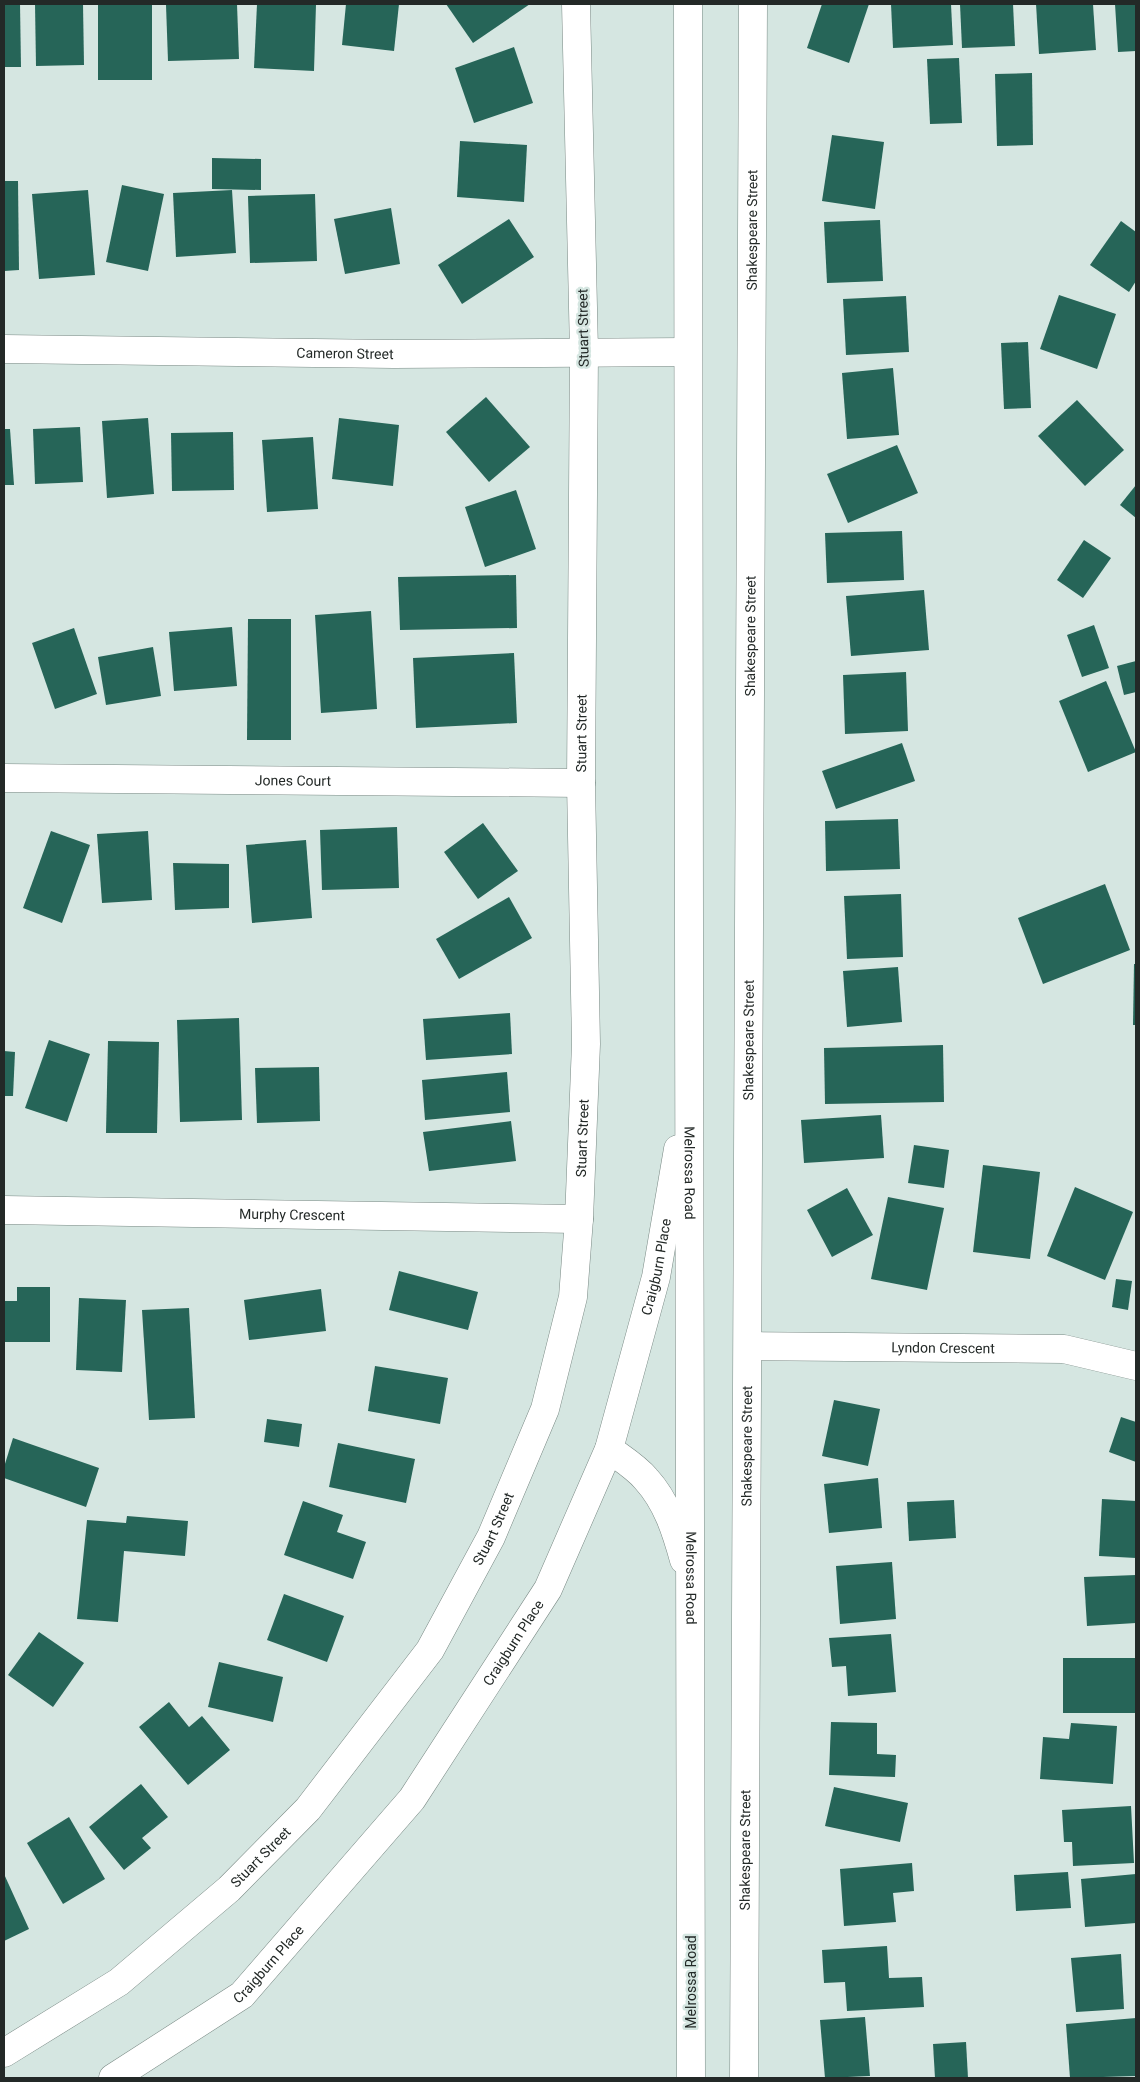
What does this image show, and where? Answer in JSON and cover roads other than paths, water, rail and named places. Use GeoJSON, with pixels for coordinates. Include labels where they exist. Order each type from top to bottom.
{"type":"FeatureCollection","features":[{"type":"Feature","properties":{"kind":"street","name":"Stuart Street"},"geometry":{"type":"LineString","coordinates":[[4,2053],[119,1982],[229,1889],[308,1809],[430,1650],[491,1537],[545,1409],[573,1297],[579,1219],[586,1044],[582,784],[584,352],[576,4]]}},
{"type":"Feature","properties":{"kind":"street"},"geometry":{"type":"LineString","coordinates":[[688,4],[686,352],[690,1076]]}},
{"type":"Feature","properties":{"kind":"street","name":"Shakespeare Street"},"geometry":{"type":"LineString","coordinates":[[744,2078],[753,4]]}},
{"type":"Feature","properties":{"kind":"street","name":"Cameron Street"},"geometry":{"type":"LineString","coordinates":[[4,349],[394,354],[686,352]]}},
{"type":"Feature","properties":{"kind":"street","name":"Jones Court"},"geometry":{"type":"LineString","coordinates":[[4,778],[582,784]]}},
{"type":"Feature","properties":{"kind":"street","name":"Craigburn Place"},"geometry":{"type":"LineString","coordinates":[[113,2078],[242,1995],[412,1799],[548,1589],[609,1449],[656,1277],[690,1076]]}},
{"type":"Feature","properties":{"kind":"street","name":"Melrossa Road"},"geometry":{"type":"LineString","coordinates":[[690,1076],[693,1596],[691,2078]]}},
{"type":"Feature","properties":{"kind":"street","name":"Murphy Crescent"},"geometry":{"type":"LineString","coordinates":[[4,1210],[579,1219]]}},
{"type":"Feature","properties":{"kind":"street","name":"Lyndon Crescent"},"geometry":{"type":"LineString","coordinates":[[748,1346],[1064,1349],[1136,1366]]}},
{"type":"Feature","properties":{"kind":"street"},"geometry":{"type":"LineString","coordinates":[[609,1449],[646,1478],[662,1500],[674,1525],[693,1596]]}}]}
